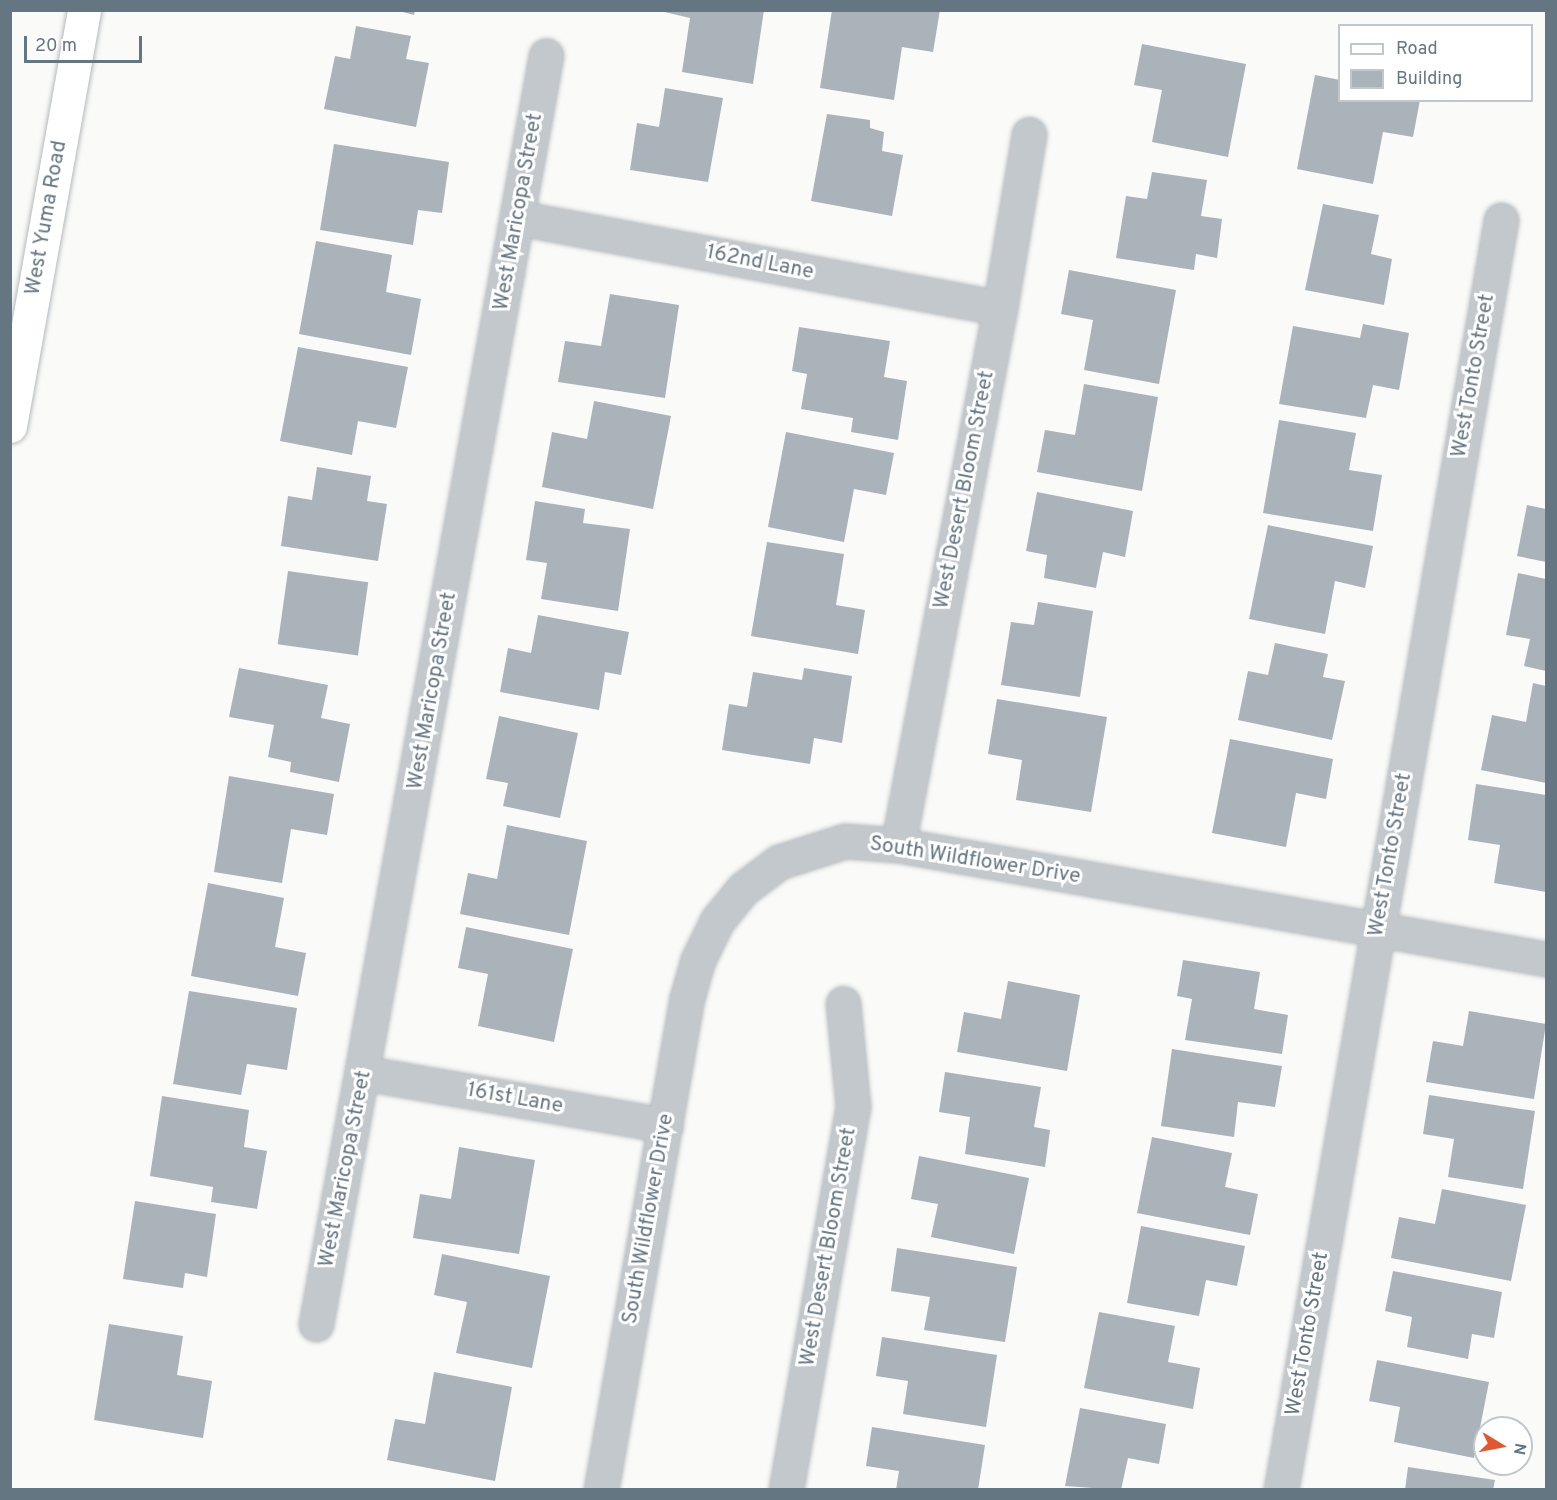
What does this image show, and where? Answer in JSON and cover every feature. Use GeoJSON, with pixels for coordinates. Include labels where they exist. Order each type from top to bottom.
{"type":"FeatureCollection","features":[{"type":"Feature","properties":{"kind":"main road","name":"West Yuma Road"},"geometry":{"type":"LineString","coordinates":[[10,426],[84,10]]}},
{"type":"Feature","properties":{"kind":"street","name":"West Maricopa Street"},"geometry":{"type":"LineString","coordinates":[[316,1324],[364,1073],[519,218],[546,56]]}},
{"type":"Feature","properties":{"kind":"street","name":"West Desert Bloom Street"},"geometry":{"type":"LineString","coordinates":[[898,845],[1000,308],[1029,134]]}},
{"type":"Feature","properties":{"kind":"street","name":"162nd Lane"},"geometry":{"type":"LineString","coordinates":[[519,218],[1000,308]]}},
{"type":"Feature","properties":{"kind":"street","name":"West Tonto Street"},"geometry":{"type":"LineString","coordinates":[[1281,1490],[1502,220]]}},
{"type":"Feature","properties":{"kind":"street","name":"South Wildflower Drive"},"geometry":{"type":"LineString","coordinates":[[601,1490],[687,998],[698,960],[717,921],[743,889],[779,862],[845,841],[898,845],[1546,959]]}},
{"type":"Feature","properties":{"kind":"street","name":"West Desert Bloom Street"},"geometry":{"type":"LineString","coordinates":[[786,1490],[853,1107],[843,1003]]}},
{"type":"Feature","properties":{"kind":"street","name":"161st Lane"},"geometry":{"type":"LineString","coordinates":[[364,1073],[666,1125]]}},
{"type":"Feature","properties":{"kind":"building"},"geometry":{"type":"Polygon","coordinates":[[[395,10],[415,10],[414,15],[395,10]]]}},
{"type":"Feature","properties":{"kind":"building"},"geometry":{"type":"Polygon","coordinates":[[[656,10],[764,10],[753,84],[682,72],[690,18],[656,10]]]}},
{"type":"Feature","properties":{"kind":"building"},"geometry":{"type":"Polygon","coordinates":[[[832,10],[940,10],[933,52],[902,47],[894,100],[820,88],[832,10]]]}},
{"type":"Feature","properties":{"kind":"building"},"geometry":{"type":"Polygon","coordinates":[[[356,26],[411,36],[406,59],[429,63],[416,127],[324,109],[335,56],[350,59],[356,26]]]}},
{"type":"Feature","properties":{"kind":"building"},"geometry":{"type":"Polygon","coordinates":[[[1142,44],[1246,64],[1228,157],[1152,142],[1162,90],[1134,85],[1142,44]]]}},
{"type":"Feature","properties":{"kind":"building"},"geometry":{"type":"Polygon","coordinates":[[[1315,75],[1338,80],[1338,102],[1420,102],[1413,137],[1383,132],[1373,184],[1297,169],[1315,75]]]}},
{"type":"Feature","properties":{"kind":"building"},"geometry":{"type":"Polygon","coordinates":[[[665,88],[723,98],[708,182],[630,170],[637,123],[659,127],[665,88]]]}},
{"type":"Feature","properties":{"kind":"building"},"geometry":{"type":"Polygon","coordinates":[[[827,114],[870,120],[870,128],[884,132],[882,151],[903,155],[892,216],[811,201],[827,114]]]}},
{"type":"Feature","properties":{"kind":"building"},"geometry":{"type":"Polygon","coordinates":[[[334,144],[449,162],[442,213],[418,210],[413,245],[320,230],[334,144]]]}},
{"type":"Feature","properties":{"kind":"building"},"geometry":{"type":"Polygon","coordinates":[[[1152,172],[1207,180],[1201,216],[1222,219],[1217,258],[1196,254],[1194,270],[1116,258],[1126,196],[1147,199],[1152,172]]]}},
{"type":"Feature","properties":{"kind":"building"},"geometry":{"type":"Polygon","coordinates":[[[1323,204],[1379,215],[1371,254],[1392,259],[1384,305],[1305,290],[1323,204]]]}},
{"type":"Feature","properties":{"kind":"building"},"geometry":{"type":"Polygon","coordinates":[[[316,241],[392,255],[386,292],[421,299],[411,355],[299,334],[316,241]]]}},
{"type":"Feature","properties":{"kind":"building"},"geometry":{"type":"Polygon","coordinates":[[[1069,270],[1176,290],[1159,384],[1084,370],[1093,320],[1061,314],[1069,270]]]}},
{"type":"Feature","properties":{"kind":"building"},"geometry":{"type":"Polygon","coordinates":[[[610,294],[679,305],[665,398],[558,382],[565,341],[601,346],[610,294]]]}},
{"type":"Feature","properties":{"kind":"building"},"geometry":{"type":"Polygon","coordinates":[[[1363,324],[1409,333],[1399,390],[1373,385],[1366,418],[1279,404],[1293,326],[1360,338],[1363,324]]]}},
{"type":"Feature","properties":{"kind":"building"},"geometry":{"type":"Polygon","coordinates":[[[799,327],[890,341],[884,377],[907,381],[898,440],[851,432],[853,418],[801,409],[807,374],[792,371],[799,327]]]}},
{"type":"Feature","properties":{"kind":"building"},"geometry":{"type":"Polygon","coordinates":[[[298,347],[408,367],[396,428],[358,421],[352,455],[280,441],[298,347]]]}},
{"type":"Feature","properties":{"kind":"building"},"geometry":{"type":"Polygon","coordinates":[[[1084,384],[1158,397],[1142,491],[1037,472],[1045,430],[1075,435],[1084,384]]]}},
{"type":"Feature","properties":{"kind":"building"},"geometry":{"type":"Polygon","coordinates":[[[594,401],[671,416],[653,509],[542,487],[552,432],[587,439],[594,401]]]}},
{"type":"Feature","properties":{"kind":"building"},"geometry":{"type":"Polygon","coordinates":[[[1279,420],[1356,433],[1349,470],[1382,475],[1373,531],[1263,513],[1279,420]]]}},
{"type":"Feature","properties":{"kind":"building"},"geometry":{"type":"Polygon","coordinates":[[[786,432],[894,453],[886,495],[854,489],[844,542],[768,527],[786,432]]]}},
{"type":"Feature","properties":{"kind":"building"},"geometry":{"type":"Polygon","coordinates":[[[317,467],[371,476],[367,501],[387,504],[378,561],[281,546],[288,496],[312,500],[317,467]]]}},
{"type":"Feature","properties":{"kind":"building"},"geometry":{"type":"Polygon","coordinates":[[[1037,492],[1133,511],[1125,557],[1103,552],[1096,588],[1044,578],[1047,555],[1026,551],[1037,492]]]}},
{"type":"Feature","properties":{"kind":"building"},"geometry":{"type":"Polygon","coordinates":[[[535,501],[585,509],[583,523],[630,529],[618,611],[541,599],[547,563],[526,560],[535,501]]]}},
{"type":"Feature","properties":{"kind":"building"},"geometry":{"type":"Polygon","coordinates":[[[1527,505],[1546,509],[1546,562],[1517,556],[1527,505]]]}},
{"type":"Feature","properties":{"kind":"building"},"geometry":{"type":"Polygon","coordinates":[[[1268,525],[1373,546],[1365,588],[1335,581],[1325,634],[1249,619],[1268,525]]]}},
{"type":"Feature","properties":{"kind":"building"},"geometry":{"type":"Polygon","coordinates":[[[767,542],[844,554],[836,605],[865,610],[858,654],[751,636],[767,542]]]}},
{"type":"Feature","properties":{"kind":"building"},"geometry":{"type":"Polygon","coordinates":[[[288,571],[368,582],[358,656],[278,644],[288,571]]]}},
{"type":"Feature","properties":{"kind":"building"},"geometry":{"type":"Polygon","coordinates":[[[1518,573],[1546,579],[1546,671],[1524,666],[1530,639],[1506,635],[1518,573]]]}},
{"type":"Feature","properties":{"kind":"building"},"geometry":{"type":"Polygon","coordinates":[[[1038,602],[1093,611],[1080,697],[1001,685],[1011,622],[1034,625],[1038,602]]]}},
{"type":"Feature","properties":{"kind":"building"},"geometry":{"type":"Polygon","coordinates":[[[538,615],[629,632],[621,675],[605,672],[599,710],[500,692],[508,648],[531,653],[538,615]]]}},
{"type":"Feature","properties":{"kind":"building"},"geometry":{"type":"Polygon","coordinates":[[[1275,643],[1328,654],[1323,677],[1345,681],[1332,740],[1238,720],[1248,671],[1268,675],[1275,643]]]}},
{"type":"Feature","properties":{"kind":"building"},"geometry":{"type":"Polygon","coordinates":[[[239,668],[328,685],[321,718],[350,724],[339,782],[290,772],[291,762],[268,757],[274,725],[229,717],[239,668]]]}},
{"type":"Feature","properties":{"kind":"building"},"geometry":{"type":"Polygon","coordinates":[[[804,668],[852,676],[842,743],[814,738],[810,764],[722,750],[729,704],[747,707],[753,672],[802,680],[804,668]]]}},
{"type":"Feature","properties":{"kind":"building"},"geometry":{"type":"Polygon","coordinates":[[[1533,683],[1546,686],[1546,783],[1481,770],[1492,715],[1526,722],[1533,683]]]}},
{"type":"Feature","properties":{"kind":"building"},"geometry":{"type":"Polygon","coordinates":[[[997,699],[1107,717],[1091,812],[1016,800],[1022,760],[988,754],[997,699]]]}},
{"type":"Feature","properties":{"kind":"building"},"geometry":{"type":"Polygon","coordinates":[[[499,716],[578,733],[560,818],[503,806],[508,783],[486,779],[499,716]]]}},
{"type":"Feature","properties":{"kind":"building"},"geometry":{"type":"Polygon","coordinates":[[[1230,739],[1333,759],[1326,799],[1296,793],[1286,847],[1212,833],[1230,739]]]}},
{"type":"Feature","properties":{"kind":"building"},"geometry":{"type":"Polygon","coordinates":[[[229,776],[334,794],[327,835],[291,829],[282,883],[214,872],[229,776]]]}},
{"type":"Feature","properties":{"kind":"building"},"geometry":{"type":"Polygon","coordinates":[[[1476,784],[1546,795],[1546,892],[1494,883],[1500,845],[1468,840],[1476,784]]]}},
{"type":"Feature","properties":{"kind":"building"},"geometry":{"type":"Polygon","coordinates":[[[507,825],[587,841],[569,935],[460,914],[468,873],[497,879],[507,825]]]}},
{"type":"Feature","properties":{"kind":"building"},"geometry":{"type":"Polygon","coordinates":[[[208,883],[284,898],[275,947],[306,953],[298,996],[191,976],[208,883]]]}},
{"type":"Feature","properties":{"kind":"building"},"geometry":{"type":"Polygon","coordinates":[[[466,927],[573,949],[554,1042],[478,1026],[488,974],[458,968],[466,927]]]}},
{"type":"Feature","properties":{"kind":"building"},"geometry":{"type":"Polygon","coordinates":[[[1183,960],[1260,972],[1254,1009],[1288,1015],[1282,1054],[1185,1040],[1192,999],[1177,996],[1183,960]]]}},
{"type":"Feature","properties":{"kind":"building"},"geometry":{"type":"Polygon","coordinates":[[[1008,981],[1080,995],[1067,1071],[957,1052],[964,1012],[1001,1019],[1008,981]]]}},
{"type":"Feature","properties":{"kind":"building"},"geometry":{"type":"Polygon","coordinates":[[[189,991],[297,1008],[287,1070],[247,1064],[241,1095],[173,1084],[189,991]]]}},
{"type":"Feature","properties":{"kind":"building"},"geometry":{"type":"Polygon","coordinates":[[[1469,1011],[1546,1024],[1534,1099],[1426,1082],[1433,1041],[1463,1046],[1469,1011]]]}},
{"type":"Feature","properties":{"kind":"building"},"geometry":{"type":"Polygon","coordinates":[[[1172,1049],[1282,1066],[1275,1107],[1238,1102],[1234,1137],[1161,1126],[1172,1049]]]}},
{"type":"Feature","properties":{"kind":"building"},"geometry":{"type":"Polygon","coordinates":[[[945,1072],[1041,1087],[1034,1127],[1050,1130],[1045,1167],[965,1154],[970,1117],[939,1112],[945,1072]]]}},
{"type":"Feature","properties":{"kind":"building"},"geometry":{"type":"Polygon","coordinates":[[[1429,1095],[1535,1111],[1523,1189],[1448,1177],[1454,1139],[1423,1134],[1429,1095]]]}},
{"type":"Feature","properties":{"kind":"building"},"geometry":{"type":"Polygon","coordinates":[[[162,1096],[249,1110],[244,1147],[267,1151],[257,1209],[211,1202],[213,1187],[150,1176],[162,1096]]]}},
{"type":"Feature","properties":{"kind":"building"},"geometry":{"type":"Polygon","coordinates":[[[1152,1137],[1232,1153],[1225,1187],[1258,1194],[1250,1235],[1137,1213],[1152,1137]]]}},
{"type":"Feature","properties":{"kind":"building"},"geometry":{"type":"Polygon","coordinates":[[[459,1147],[535,1160],[519,1254],[413,1238],[420,1194],[451,1199],[459,1147]]]}},
{"type":"Feature","properties":{"kind":"building"},"geometry":{"type":"Polygon","coordinates":[[[919,1156],[1029,1178],[1014,1254],[931,1237],[938,1204],[911,1199],[919,1156]]]}},
{"type":"Feature","properties":{"kind":"building"},"geometry":{"type":"Polygon","coordinates":[[[1442,1189],[1526,1205],[1511,1281],[1391,1258],[1399,1217],[1435,1224],[1442,1189]]]}},
{"type":"Feature","properties":{"kind":"building"},"geometry":{"type":"Polygon","coordinates":[[[135,1201],[216,1214],[207,1277],[185,1273],[183,1288],[123,1279],[135,1201]]]}},
{"type":"Feature","properties":{"kind":"building"},"geometry":{"type":"Polygon","coordinates":[[[1141,1226],[1245,1246],[1237,1286],[1206,1280],[1199,1316],[1127,1303],[1141,1226]]]}},
{"type":"Feature","properties":{"kind":"building"},"geometry":{"type":"Polygon","coordinates":[[[897,1248],[1017,1267],[1005,1342],[924,1330],[930,1297],[891,1291],[897,1248]]]}},
{"type":"Feature","properties":{"kind":"building"},"geometry":{"type":"Polygon","coordinates":[[[442,1254],[550,1276],[532,1368],[456,1353],[467,1302],[434,1295],[442,1254]]]}},
{"type":"Feature","properties":{"kind":"building"},"geometry":{"type":"Polygon","coordinates":[[[1393,1271],[1502,1292],[1494,1338],[1472,1334],[1468,1359],[1407,1347],[1412,1317],[1385,1311],[1393,1271]]]}},
{"type":"Feature","properties":{"kind":"building"},"geometry":{"type":"Polygon","coordinates":[[[1099,1312],[1175,1326],[1168,1362],[1200,1368],[1193,1409],[1084,1388],[1099,1312]]]}},
{"type":"Feature","properties":{"kind":"building"},"geometry":{"type":"Polygon","coordinates":[[[109,1324],[183,1336],[177,1375],[212,1381],[203,1438],[94,1420],[109,1324]]]}},
{"type":"Feature","properties":{"kind":"building"},"geometry":{"type":"Polygon","coordinates":[[[882,1337],[997,1355],[986,1427],[903,1414],[908,1381],[876,1376],[882,1337]]]}},
{"type":"Feature","properties":{"kind":"building"},"geometry":{"type":"Polygon","coordinates":[[[1377,1360],[1489,1382],[1482,1416],[1473,1416],[1473,1458],[1394,1442],[1400,1407],[1369,1401],[1377,1360]]]}},
{"type":"Feature","properties":{"kind":"building"},"geometry":{"type":"Polygon","coordinates":[[[434,1372],[512,1387],[495,1481],[387,1460],[395,1419],[425,1424],[434,1372]]]}},
{"type":"Feature","properties":{"kind":"building"},"geometry":{"type":"Polygon","coordinates":[[[1080,1408],[1166,1424],[1159,1464],[1128,1458],[1121,1490],[1065,1486],[1080,1408]]]}},
{"type":"Feature","properties":{"kind":"building"},"geometry":{"type":"Polygon","coordinates":[[[872,1427],[985,1445],[978,1490],[896,1490],[899,1471],[866,1466],[872,1427]]]}},
{"type":"Feature","properties":{"kind":"building"},"geometry":{"type":"Polygon","coordinates":[[[1408,1467],[1495,1480],[1493,1490],[1405,1490],[1408,1467]]]}}]}
